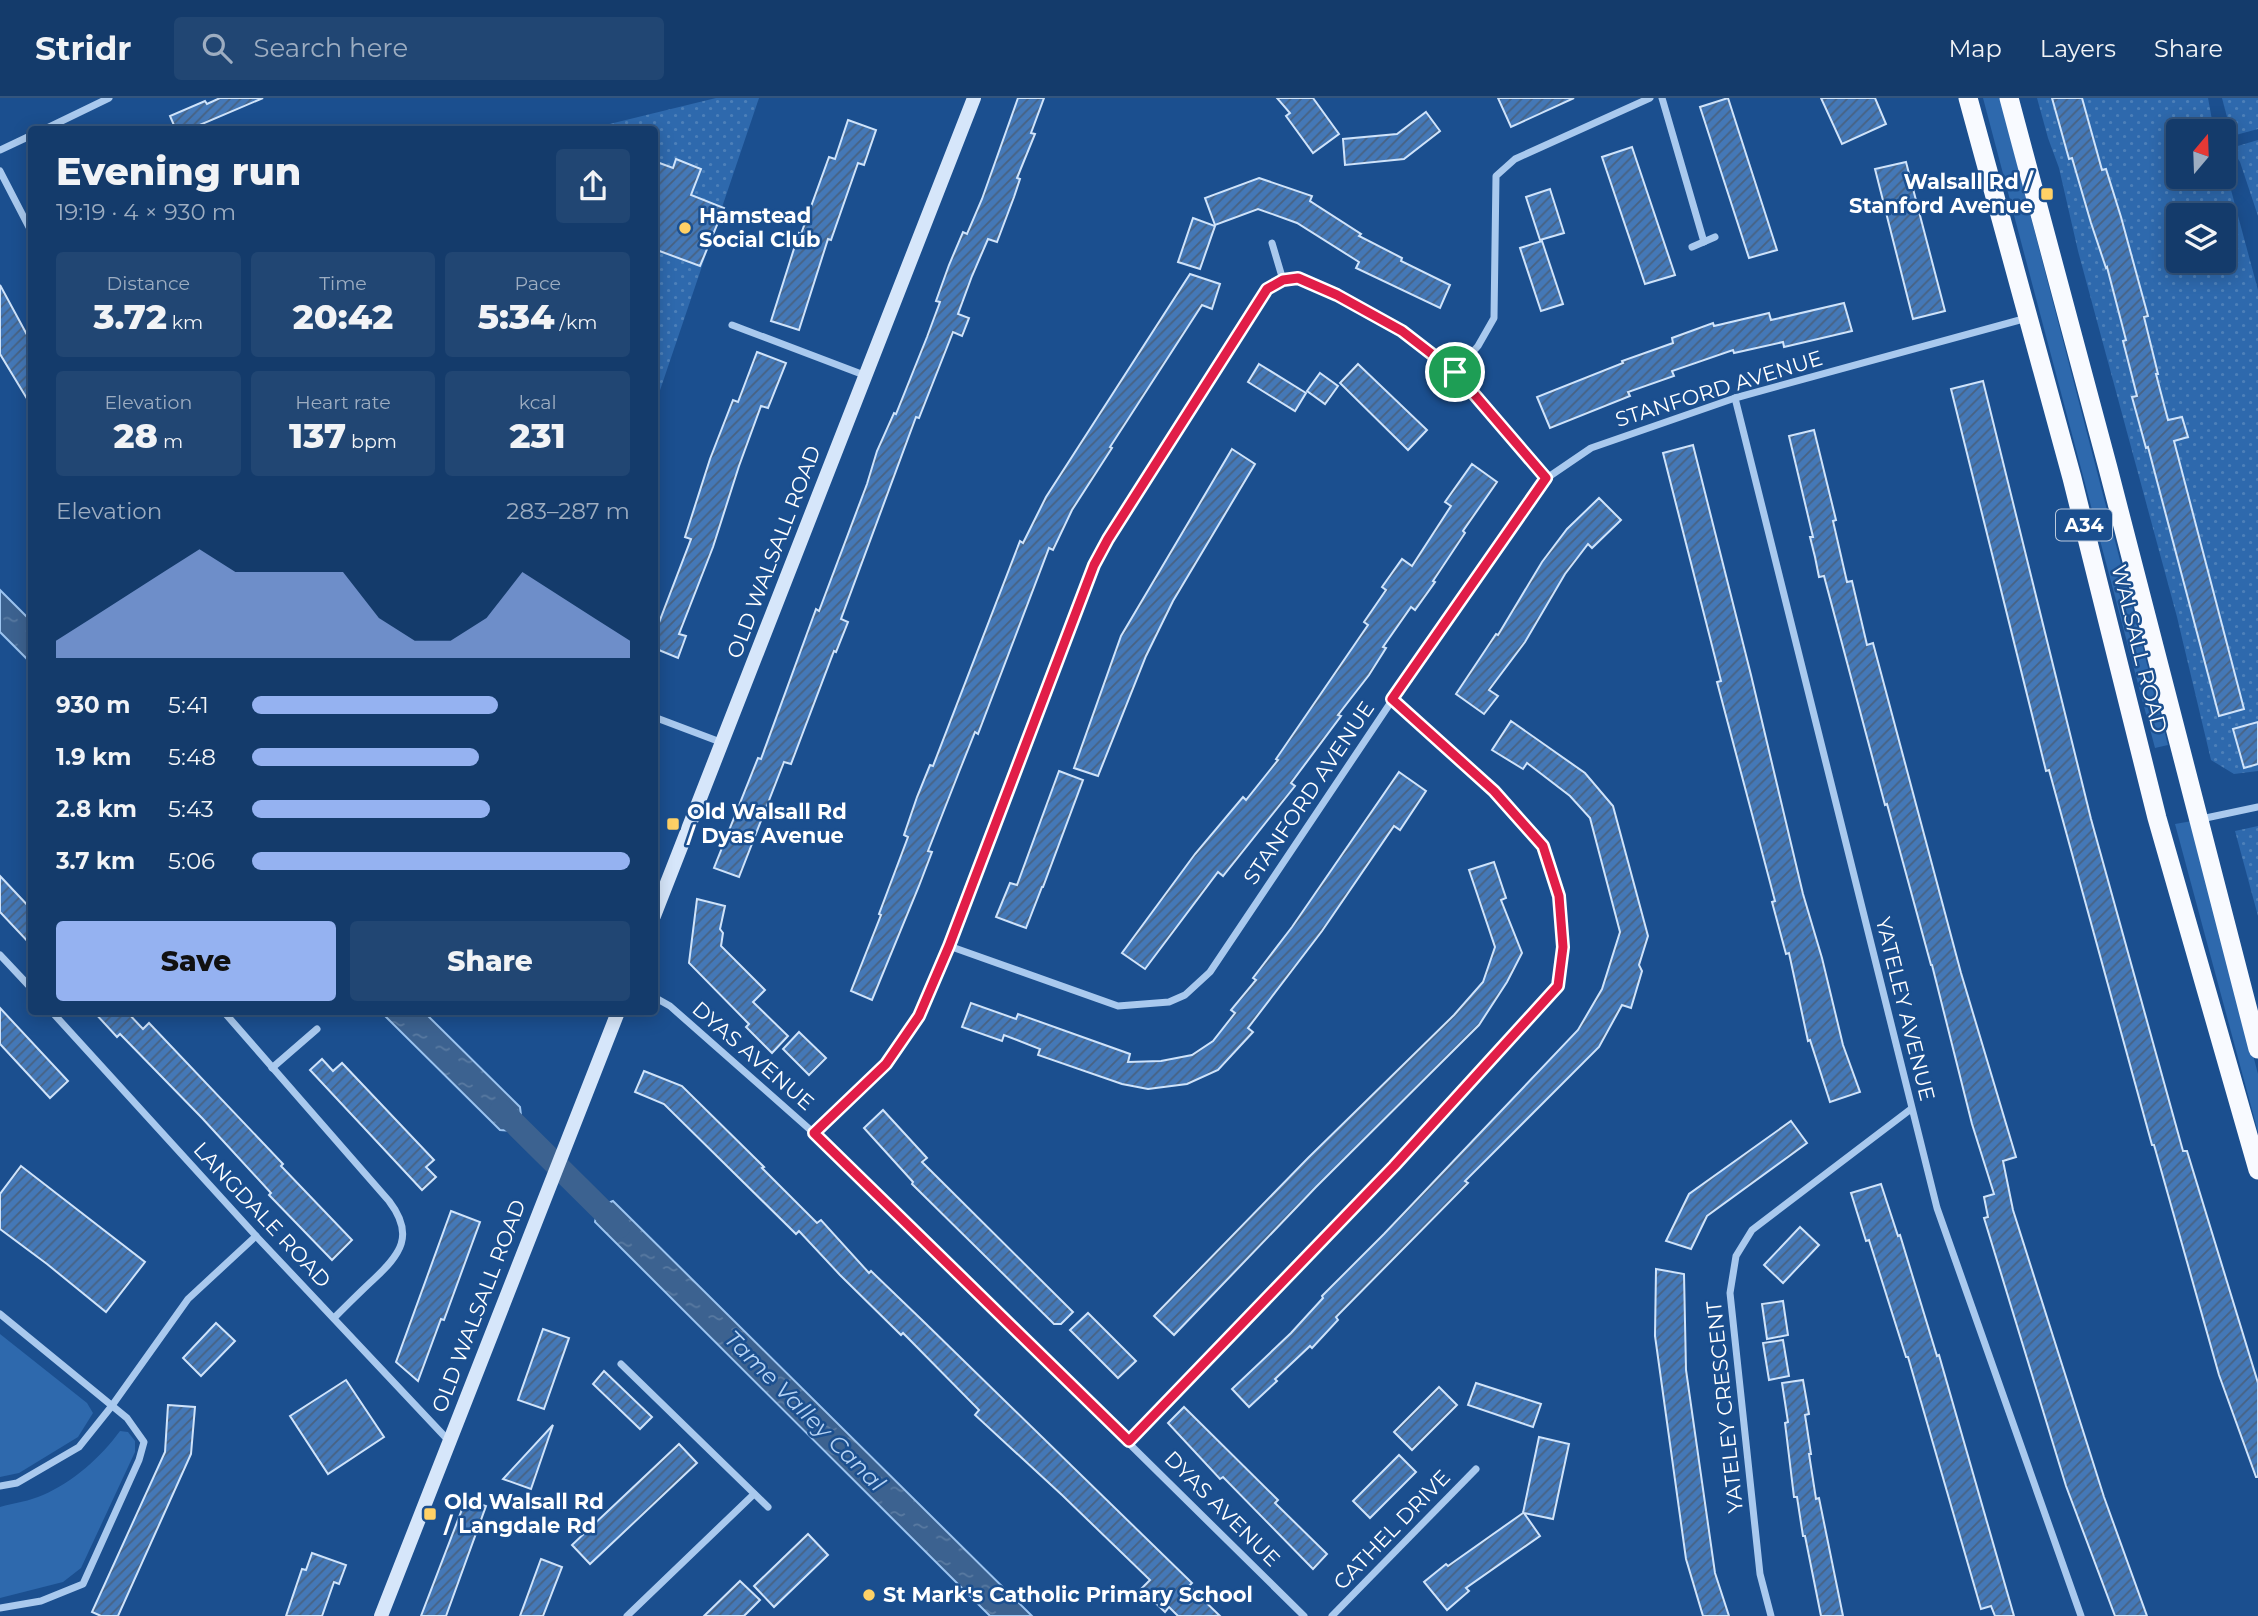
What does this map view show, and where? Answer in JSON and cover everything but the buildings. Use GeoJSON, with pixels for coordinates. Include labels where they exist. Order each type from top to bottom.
{"type":"FeatureCollection","features":[{"type":"Feature","properties":{"kind":"highway","name":"WALSALL ROAD"},"geometry":{"type":"LineString","coordinates":[[1968,98],[2072,478],[2157,818],[2258,1170]]}},
{"type":"Feature","properties":{"kind":"highway","name":"WALSALL ROAD"},"geometry":{"type":"LineString","coordinates":[[2009,98],[2258,1049]]}},
{"type":"Feature","properties":{"kind":"main road","name":"OLD WALSALL ROAD"},"geometry":{"type":"LineString","coordinates":[[658,906],[974,98]]}},
{"type":"Feature","properties":{"kind":"main road","name":"OLD WALSALL ROAD"},"geometry":{"type":"LineString","coordinates":[[381,1616],[617,1015]]}},
{"type":"Feature","properties":{"kind":"street"},"geometry":{"type":"LineString","coordinates":[[51,126],[109,98]]}},
{"type":"Feature","properties":{"kind":"street"},"geometry":{"type":"LineString","coordinates":[[1455,372],[1478,346],[1494,318],[1496,176],[1515,159],[1650,98]]}},
{"type":"Feature","properties":{"kind":"street"},"geometry":{"type":"LineString","coordinates":[[1662,98],[1704,242]]}},
{"type":"Feature","properties":{"kind":"street"},"geometry":{"type":"LineString","coordinates":[[0,150],[28,137]]}},
{"type":"Feature","properties":{"kind":"street"},"geometry":{"type":"LineString","coordinates":[[0,171],[28,225]]}},
{"type":"Feature","properties":{"kind":"street"},"geometry":{"type":"LineString","coordinates":[[1692,247],[1715,237]]}},
{"type":"Feature","properties":{"kind":"street"},"geometry":{"type":"LineString","coordinates":[[1272,243],[1283,280]]}},
{"type":"Feature","properties":{"kind":"street"},"geometry":{"type":"LineString","coordinates":[[814,1133],[886,1064],[919,1016],[949,946],[1094,565],[1267,289],[1283,280],[1298,278],[1337,295],[1402,331],[1455,372],[1546,478]]}},
{"type":"Feature","properties":{"kind":"street","name":"STANFORD AVENUE"},"geometry":{"type":"LineString","coordinates":[[949,946],[1118,1006],[1169,1002],[1185,996],[1210,972],[1392,699],[1546,478],[1591,448],[1735,398],[2029,318]]}},
{"type":"Feature","properties":{"kind":"street"},"geometry":{"type":"LineString","coordinates":[[732,325],[864,375]]}},
{"type":"Feature","properties":{"kind":"street","name":"YATELEY AVENUE"},"geometry":{"type":"LineString","coordinates":[[1735,398],[1937,1208],[2081,1616]]}},
{"type":"Feature","properties":{"kind":"street"},"geometry":{"type":"LineString","coordinates":[[1129,1441],[1394,1166],[1558,986],[1563,947],[1559,896],[1543,846],[1494,791],[1392,699]]}},
{"type":"Feature","properties":{"kind":"street"},"geometry":{"type":"LineString","coordinates":[[658,719],[723,743]]}},
{"type":"Feature","properties":{"kind":"street"},"geometry":{"type":"LineString","coordinates":[[2199,819],[2258,807]]}},
{"type":"Feature","properties":{"kind":"street"},"geometry":{"type":"LineString","coordinates":[[0,955],[28,985]]}},
{"type":"Feature","properties":{"kind":"street","name":"DYAS AVENUE"},"geometry":{"type":"LineString","coordinates":[[658,999],[670,1006],[814,1133],[1304,1616]]}},
{"type":"Feature","properties":{"kind":"street","name":"LANGDALE ROAD"},"geometry":{"type":"LineString","coordinates":[[55,1015],[256,1236],[449,1441]]}},
{"type":"Feature","properties":{"kind":"street"},"geometry":{"type":"LineString","coordinates":[[226,1015],[389,1201],[401,1220],[402,1244],[396,1257],[334,1318]]}},
{"type":"Feature","properties":{"kind":"street"},"geometry":{"type":"LineString","coordinates":[[272,1068],[317,1029]]}},
{"type":"Feature","properties":{"kind":"street","name":"YATELEY CRESCENT"},"geometry":{"type":"LineString","coordinates":[[1771,1616],[1760,1574],[1730,1293],[1735,1256],[1752,1230],[1911,1109]]}},
{"type":"Feature","properties":{"kind":"street"},"geometry":{"type":"LineString","coordinates":[[0,1486],[16,1483],[79,1447],[188,1299],[256,1236]]}},
{"type":"Feature","properties":{"kind":"street"},"geometry":{"type":"LineString","coordinates":[[0,1314],[127,1419],[144,1442],[139,1460],[83,1584],[41,1601],[0,1608]]}},
{"type":"Feature","properties":{"kind":"street"},"geometry":{"type":"LineString","coordinates":[[621,1364],[768,1507]]}},
{"type":"Feature","properties":{"kind":"street","name":"CATHEL DRIVE"},"geometry":{"type":"LineString","coordinates":[[1332,1616],[1476,1469]]}},
{"type":"Feature","properties":{"kind":"street"},"geometry":{"type":"LineString","coordinates":[[627,1616],[754,1494]]}},
{"type":"Feature","properties":{"kind":"shaded area"},"geometry":{"type":"Polygon","coordinates":[[[716,98],[759,98],[658,396],[658,126],[601,126],[716,98]]]}},
{"type":"Feature","properties":{"kind":"shaded area"},"geometry":{"type":"Polygon","coordinates":[[[1983,98],[2000,98],[2168,745],[2155,748],[1983,98]]]}},
{"type":"Feature","properties":{"kind":"shaded area"},"geometry":{"type":"Polygon","coordinates":[[[2037,98],[2208,98],[2212,119],[2166,119],[2166,189],[2231,189],[2235,203],[2166,203],[2166,273],[2236,273],[2236,208],[2258,290],[2258,771],[2234,774],[2211,760],[2177,617],[2078,251],[2059,168],[2037,98]]]}},
{"type":"Feature","properties":{"kind":"shaded area"},"geometry":{"type":"Polygon","coordinates":[[[2222,98],[2258,98],[2258,129],[2236,135],[2236,119],[2228,119],[2222,98]]]}},
{"type":"Feature","properties":{"kind":"shaded area"},"geometry":{"type":"Polygon","coordinates":[[[2258,140],[2258,216],[2236,156],[2236,147],[2258,140]]]}},
{"type":"Feature","properties":{"kind":"shaded area"},"geometry":{"type":"Polygon","coordinates":[[[2192,821],[2258,1074],[2258,1132],[2175,824],[2192,821]]]}},
{"type":"Feature","properties":{"kind":"shaded area"},"geometry":{"type":"Polygon","coordinates":[[[2258,826],[2258,916],[2235,831],[2258,826]]]}},
{"type":"Feature","properties":{"kind":"shaded area"},"geometry":{"type":"Polygon","coordinates":[[[0,1334],[87,1403],[93,1413],[78,1437],[19,1473],[0,1477],[0,1334]]]}},
{"type":"Feature","properties":{"kind":"shaded area"},"geometry":{"type":"Polygon","coordinates":[[[120,1431],[128,1432],[135,1441],[135,1452],[81,1568],[63,1582],[0,1598],[0,1507],[54,1490],[76,1476],[120,1431]]]}},
{"type":"Feature","properties":{"kind":"water"},"geometry":{"type":"Polygon","coordinates":[[[0,590],[28,618],[28,660],[0,632],[0,590]]]}},
{"type":"Feature","properties":{"kind":"water"},"geometry":{"type":"Polygon","coordinates":[[[384,1015],[427,1015],[520,1107],[523,1132],[500,1130],[384,1015]]]}},
{"type":"Feature","properties":{"kind":"water","name":"Tame Valley Canal"},"geometry":{"type":"Polygon","coordinates":[[[613,1201],[1032,1616],[990,1616],[595,1222],[598,1207],[613,1201]]]}},
{"type":"Feature","properties":{"kind":"waterway"},"geometry":{"type":"LineString","coordinates":[[501,1110],[619,1227]]}},
{"type":"Feature","properties":{"kind":"place","name":"Walsall Rd / Stanford Avenue"},"geometry":{"type":"Point","coordinates":[2047,194]}},
{"type":"Feature","properties":{"kind":"place","name":"Hamstead Social Club"},"geometry":{"type":"Point","coordinates":[685,228]}},
{"type":"Feature","properties":{"kind":"place","name":"Old Walsall Rd / Dyas Avenue"},"geometry":{"type":"Point","coordinates":[673,824]}},
{"type":"Feature","properties":{"kind":"place","name":"Old Walsall Rd / Langdale Rd"},"geometry":{"type":"Point","coordinates":[430,1514]}},
{"type":"Feature","properties":{"kind":"place","name":"St Mark's Catholic Primary School"},"geometry":{"type":"Point","coordinates":[869,1595]}},
{"type":"Feature","properties":{"kind":"route"},"geometry":{"type":"LineString","coordinates":[[1298,278],[1337,295],[1402,331],[1455,372],[1546,478],[1392,699],[1494,791],[1543,846],[1559,896],[1563,947],[1558,986],[1394,1166],[1129,1441],[814,1133],[886,1064],[919,1016],[949,946],[1094,565],[1267,289],[1283,280],[1298,278]]}}]}
